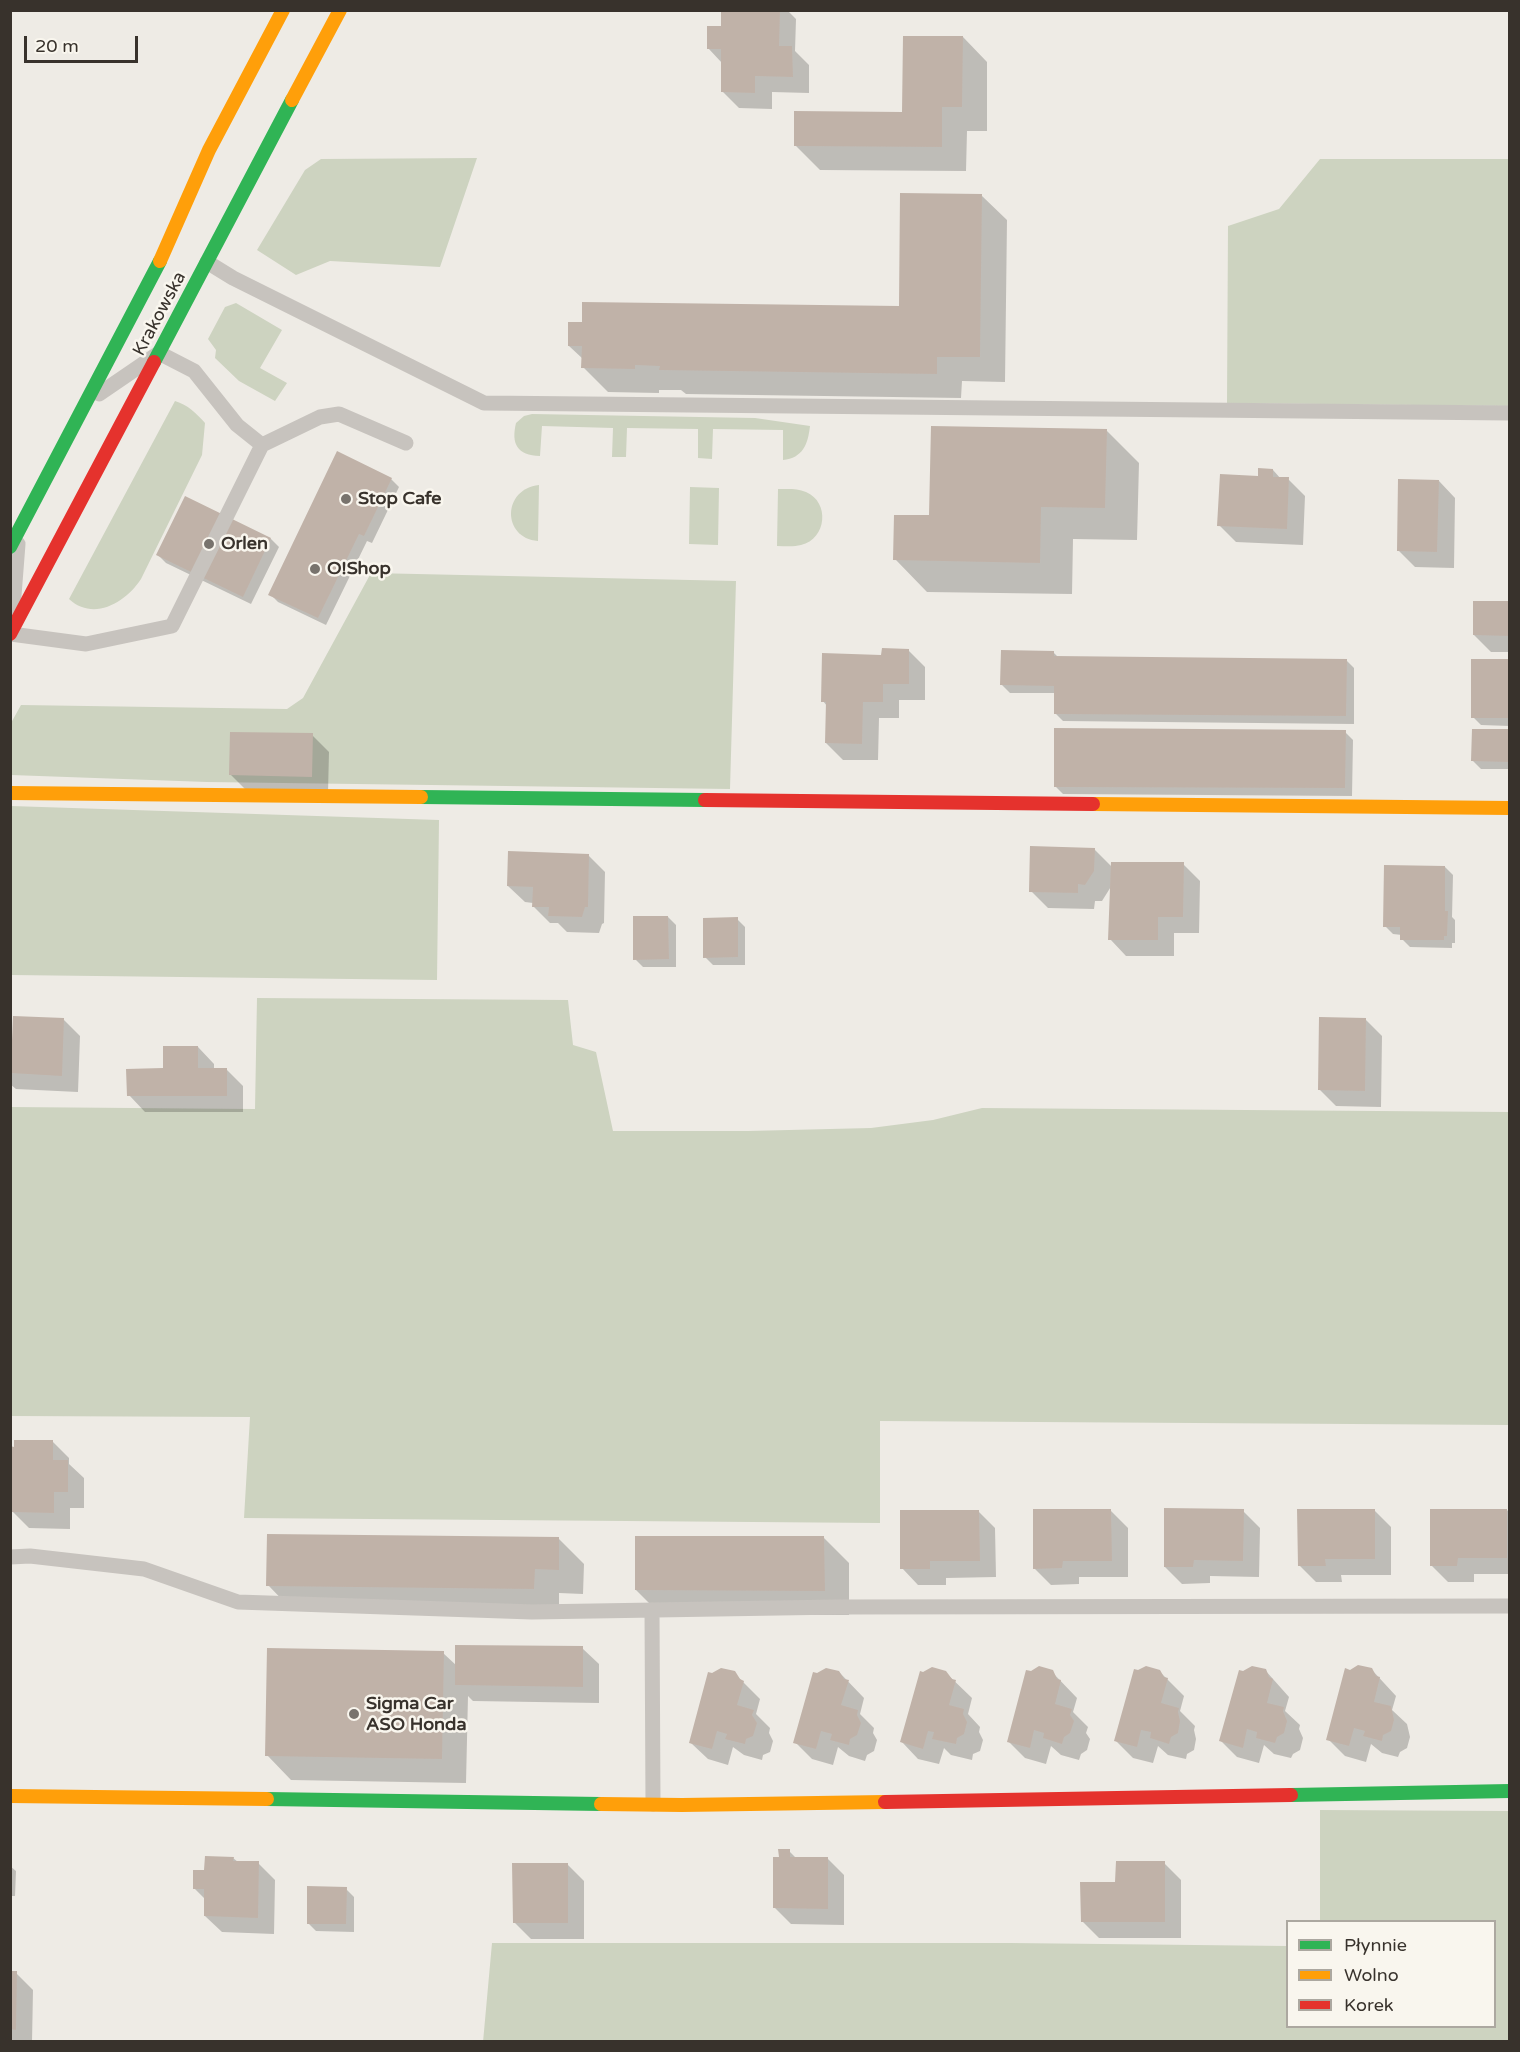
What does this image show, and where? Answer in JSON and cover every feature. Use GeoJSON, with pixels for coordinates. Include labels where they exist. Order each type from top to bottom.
{"type":"FeatureCollection","features":[{"type":"Feature","properties":{"kind":"street","name":"Krakowska"},"geometry":{"type":"LineString","coordinates":[[10,547],[154,275],[209,150],[283,10]]}},
{"type":"Feature","properties":{"kind":"street","name":"Krakowska"},"geometry":{"type":"LineString","coordinates":[[11,634],[340,10]]}},
{"type":"Feature","properties":{"kind":"street"},"geometry":{"type":"LineString","coordinates":[[10,793],[1509,808]]}},
{"type":"Feature","properties":{"kind":"street"},"geometry":{"type":"LineString","coordinates":[[10,1796],[653,1804],[1509,1791]]}},
{"type":"Feature","properties":{"kind":"lane"},"geometry":{"type":"LineString","coordinates":[[207,262],[233,278],[484,403],[1509,413]]}},
{"type":"Feature","properties":{"kind":"lane"},"geometry":{"type":"LineString","coordinates":[[89,400],[159,353],[194,371],[237,425],[262,445]]}},
{"type":"Feature","properties":{"kind":"lane"},"geometry":{"type":"LineString","coordinates":[[19,532],[11,634],[86,644],[172,626],[262,445],[320,417],[339,414],[406,443]]}},
{"type":"Feature","properties":{"kind":"lane"},"geometry":{"type":"LineString","coordinates":[[10,1557],[30,1556],[144,1569],[238,1602],[532,1612],[841,1607],[1509,1606]]}},
{"type":"Feature","properties":{"kind":"lane"},"geometry":{"type":"LineString","coordinates":[[652,1610],[653,1804]]}},
{"type":"Feature","properties":{"kind":"green space"},"geometry":{"type":"Polygon","coordinates":[[[477,158],[440,267],[330,261],[296,275],[257,250],[305,170],[321,159],[477,158]]]}},
{"type":"Feature","properties":{"kind":"green space"},"geometry":{"type":"Polygon","coordinates":[[[1320,159],[1509,159],[1509,406],[1227,403],[1228,226],[1279,209],[1320,159]]]}},
{"type":"Feature","properties":{"kind":"green space"},"geometry":{"type":"Polygon","coordinates":[[[236,303],[282,330],[260,368],[287,383],[275,401],[239,381],[215,358],[216,350],[208,339],[225,307],[236,303]]]}},
{"type":"Feature","properties":{"kind":"green space"},"geometry":{"type":"Polygon","coordinates":[[[175,401],[192,410],[205,423],[202,455],[135,587],[118,602],[109,606],[89,609],[79,606],[69,599],[175,401]]]}},
{"type":"Feature","properties":{"kind":"green space"},"geometry":{"type":"Polygon","coordinates":[[[532,414],[755,418],[810,426],[808,439],[800,453],[783,460],[783,430],[713,429],[712,459],[698,458],[698,429],[627,428],[626,457],[612,457],[613,428],[542,426],[540,456],[521,451],[514,437],[516,423],[524,416],[532,414]]]}},
{"type":"Feature","properties":{"kind":"green space"},"geometry":{"type":"Polygon","coordinates":[[[539,485],[538,541],[526,538],[518,532],[511,513],[518,495],[527,488],[539,485]]]}},
{"type":"Feature","properties":{"kind":"green space"},"geometry":{"type":"Polygon","coordinates":[[[690,487],[719,488],[718,545],[689,544],[690,487]]]}},
{"type":"Feature","properties":{"kind":"green space"},"geometry":{"type":"Polygon","coordinates":[[[778,489],[806,492],[819,504],[822,520],[816,536],[810,541],[798,546],[777,546],[778,489]]]}},
{"type":"Feature","properties":{"kind":"green space"},"geometry":{"type":"Polygon","coordinates":[[[371,573],[736,581],[730,789],[207,782],[11,775],[11,723],[21,705],[287,709],[303,698],[371,573]]]}},
{"type":"Feature","properties":{"kind":"green space"},"geometry":{"type":"Polygon","coordinates":[[[11,806],[439,820],[437,980],[11,975],[11,806]]]}},
{"type":"Feature","properties":{"kind":"green space"},"geometry":{"type":"Polygon","coordinates":[[[257,998],[568,1000],[573,1045],[596,1052],[613,1131],[871,1128],[933,1120],[982,1108],[1509,1112],[1509,1425],[880,1421],[880,1523],[244,1518],[250,1417],[11,1416],[10,1107],[255,1109],[257,998]]]}},
{"type":"Feature","properties":{"kind":"green space"},"geometry":{"type":"Polygon","coordinates":[[[1320,1810],[1509,1811],[1509,2041],[483,2042],[492,1943],[1011,1943],[1286,1946],[1286,2028],[1496,2028],[1496,1920],[1320,1920],[1320,1810]]]}},
{"type":"Feature","properties":{"kind":"building"},"geometry":{"type":"Polygon","coordinates":[[[721,10],[780,10],[779,46],[792,46],[793,77],[755,76],[755,93],[721,92],[721,49],[707,49],[707,26],[721,26],[721,10]]]}},
{"type":"Feature","properties":{"kind":"building"},"geometry":{"type":"Polygon","coordinates":[[[903,36],[963,36],[962,107],[942,107],[942,147],[794,146],[794,111],[902,112],[903,36]]]}},
{"type":"Feature","properties":{"kind":"building"},"geometry":{"type":"Polygon","coordinates":[[[900,193],[982,194],[980,357],[937,357],[937,374],[659,370],[660,366],[635,365],[635,369],[581,368],[582,346],[568,346],[568,322],[582,322],[582,302],[899,306],[900,193]]]}},
{"type":"Feature","properties":{"kind":"building"},"geometry":{"type":"Polygon","coordinates":[[[931,426],[1107,429],[1105,508],[1041,507],[1040,563],[893,560],[894,515],[929,515],[931,426]]]}},
{"type":"Feature","properties":{"kind":"building"},"geometry":{"type":"Polygon","coordinates":[[[337,451],[392,478],[364,536],[359,534],[318,618],[268,595],[337,451]]]}},
{"type":"Feature","properties":{"kind":"building"},"geometry":{"type":"Polygon","coordinates":[[[1258,468],[1273,469],[1273,477],[1289,477],[1287,529],[1217,526],[1220,474],[1258,476],[1258,468]]]}},
{"type":"Feature","properties":{"kind":"building"},"geometry":{"type":"Polygon","coordinates":[[[1398,479],[1439,480],[1437,552],[1397,551],[1398,479]]]}},
{"type":"Feature","properties":{"kind":"building"},"geometry":{"type":"Polygon","coordinates":[[[185,496],[271,538],[243,597],[156,555],[185,496]]]}},
{"type":"Feature","properties":{"kind":"building"},"geometry":{"type":"Polygon","coordinates":[[[1473,601],[1510,601],[1510,636],[1473,635],[1473,601]]]}},
{"type":"Feature","properties":{"kind":"building"},"geometry":{"type":"Polygon","coordinates":[[[882,648],[909,649],[909,684],[883,684],[883,702],[863,702],[862,744],[825,743],[826,702],[821,702],[822,653],[881,655],[882,648]]]}},
{"type":"Feature","properties":{"kind":"building"},"geometry":{"type":"Polygon","coordinates":[[[1001,650],[1054,651],[1054,656],[1347,659],[1346,716],[1054,714],[1054,686],[1000,685],[1001,650]]]}},
{"type":"Feature","properties":{"kind":"building"},"geometry":{"type":"Polygon","coordinates":[[[1471,659],[1510,659],[1510,718],[1471,718],[1471,659]]]}},
{"type":"Feature","properties":{"kind":"building"},"geometry":{"type":"Polygon","coordinates":[[[1054,728],[1346,730],[1345,788],[1054,787],[1054,728]]]}},
{"type":"Feature","properties":{"kind":"building"},"geometry":{"type":"Polygon","coordinates":[[[1472,729],[1510,729],[1510,762],[1471,761],[1472,729]]]}},
{"type":"Feature","properties":{"kind":"building"},"geometry":{"type":"Polygon","coordinates":[[[230,732],[313,733],[312,777],[229,775],[230,732]]]}},
{"type":"Feature","properties":{"kind":"building"},"geometry":{"type":"Polygon","coordinates":[[[1030,846],[1095,848],[1094,871],[1085,885],[1078,884],[1078,893],[1029,892],[1030,846]]]}},
{"type":"Feature","properties":{"kind":"building"},"geometry":{"type":"Polygon","coordinates":[[[508,851],[589,854],[588,907],[585,907],[582,917],[548,916],[549,907],[532,907],[533,887],[507,886],[508,851]]]}},
{"type":"Feature","properties":{"kind":"building"},"geometry":{"type":"Polygon","coordinates":[[[1111,862],[1184,862],[1183,917],[1158,917],[1158,940],[1108,940],[1111,862]]]}},
{"type":"Feature","properties":{"kind":"building"},"geometry":{"type":"Polygon","coordinates":[[[1384,865],[1445,866],[1445,911],[1448,911],[1447,936],[1444,936],[1444,940],[1400,940],[1400,927],[1383,927],[1384,865]]]}},
{"type":"Feature","properties":{"kind":"building"},"geometry":{"type":"Polygon","coordinates":[[[633,916],[668,916],[669,959],[633,960],[633,916]]]}},
{"type":"Feature","properties":{"kind":"building"},"geometry":{"type":"Polygon","coordinates":[[[738,917],[738,957],[703,958],[703,918],[738,917]]]}},
{"type":"Feature","properties":{"kind":"building"},"geometry":{"type":"Polygon","coordinates":[[[13,1016],[64,1018],[62,1076],[10,1073],[13,1016]]]}},
{"type":"Feature","properties":{"kind":"building"},"geometry":{"type":"Polygon","coordinates":[[[1319,1017],[1366,1018],[1365,1091],[1318,1090],[1319,1017]]]}},
{"type":"Feature","properties":{"kind":"building"},"geometry":{"type":"Polygon","coordinates":[[[163,1046],[198,1046],[198,1068],[227,1068],[227,1096],[127,1096],[126,1069],[163,1068],[163,1046]]]}},
{"type":"Feature","properties":{"kind":"building"},"geometry":{"type":"Polygon","coordinates":[[[14,1440],[53,1440],[53,1460],[68,1460],[68,1492],[54,1492],[54,1513],[11,1512],[10,1446],[14,1447],[14,1440]]]}},
{"type":"Feature","properties":{"kind":"building"},"geometry":{"type":"Polygon","coordinates":[[[1164,1508],[1244,1509],[1243,1561],[1194,1560],[1193,1567],[1164,1567],[1164,1508]]]}},
{"type":"Feature","properties":{"kind":"building"},"geometry":{"type":"Polygon","coordinates":[[[1033,1509],[1111,1509],[1112,1561],[1063,1561],[1062,1568],[1033,1569],[1033,1509]]]}},
{"type":"Feature","properties":{"kind":"building"},"geometry":{"type":"Polygon","coordinates":[[[1297,1509],[1375,1509],[1375,1559],[1325,1559],[1326,1566],[1298,1566],[1297,1509]]]}},
{"type":"Feature","properties":{"kind":"building"},"geometry":{"type":"Polygon","coordinates":[[[1430,1509],[1507,1509],[1507,1558],[1458,1558],[1457,1566],[1430,1566],[1430,1509]]]}},
{"type":"Feature","properties":{"kind":"building"},"geometry":{"type":"Polygon","coordinates":[[[900,1510],[979,1510],[980,1561],[930,1561],[930,1569],[900,1569],[900,1510]]]}},
{"type":"Feature","properties":{"kind":"building"},"geometry":{"type":"Polygon","coordinates":[[[267,1534],[559,1537],[559,1570],[535,1569],[534,1589],[266,1586],[267,1534]]]}},
{"type":"Feature","properties":{"kind":"building"},"geometry":{"type":"Polygon","coordinates":[[[635,1536],[824,1536],[825,1591],[635,1590],[635,1536]]]}},
{"type":"Feature","properties":{"kind":"building"},"geometry":{"type":"Polygon","coordinates":[[[455,1645],[583,1646],[583,1687],[455,1685],[455,1645]]]}},
{"type":"Feature","properties":{"kind":"building","name":"Sigma Car ASO Honda"},"geometry":{"type":"Polygon","coordinates":[[[267,1648],[444,1651],[442,1759],[265,1756],[267,1648]]]}},
{"type":"Feature","properties":{"kind":"building"},"geometry":{"type":"Polygon","coordinates":[[[1358,1665],[1372,1668],[1376,1676],[1380,1677],[1374,1702],[1391,1706],[1394,1720],[1391,1731],[1383,1735],[1382,1741],[1363,1736],[1365,1731],[1354,1728],[1349,1746],[1326,1740],[1345,1668],[1350,1670],[1358,1665]]]}},
{"type":"Feature","properties":{"kind":"building"},"geometry":{"type":"Polygon","coordinates":[[[1039,1666],[1053,1670],[1057,1679],[1061,1680],[1055,1704],[1072,1709],[1070,1715],[1074,1721],[1070,1733],[1064,1737],[1062,1744],[1043,1738],[1044,1733],[1034,1730],[1030,1748],[1007,1742],[1026,1670],[1031,1671],[1039,1666]]]}},
{"type":"Feature","properties":{"kind":"building"},"geometry":{"type":"Polygon","coordinates":[[[1146,1666],[1160,1670],[1164,1677],[1168,1678],[1161,1703],[1179,1708],[1178,1733],[1171,1737],[1169,1744],[1150,1738],[1151,1732],[1141,1730],[1137,1747],[1114,1741],[1134,1669],[1138,1670],[1146,1666]]]}},
{"type":"Feature","properties":{"kind":"building"},"geometry":{"type":"Polygon","coordinates":[[[1252,1666],[1266,1669],[1269,1677],[1273,1679],[1267,1703],[1284,1707],[1283,1711],[1287,1721],[1284,1733],[1277,1737],[1275,1743],[1256,1738],[1257,1732],[1247,1729],[1243,1748],[1219,1741],[1239,1670],[1243,1671],[1252,1666]]]}},
{"type":"Feature","properties":{"kind":"building"},"geometry":{"type":"Polygon","coordinates":[[[932,1667],[946,1671],[952,1679],[956,1680],[949,1705],[964,1709],[963,1714],[967,1722],[964,1734],[957,1738],[956,1744],[932,1739],[934,1732],[928,1731],[923,1749],[900,1742],[920,1671],[923,1672],[932,1667]]]}},
{"type":"Feature","properties":{"kind":"building"},"geometry":{"type":"Polygon","coordinates":[[[721,1668],[735,1671],[744,1681],[737,1705],[754,1710],[752,1715],[757,1723],[753,1736],[746,1739],[745,1744],[725,1739],[727,1734],[717,1731],[712,1749],[689,1743],[708,1672],[712,1673],[721,1668]]]}},
{"type":"Feature","properties":{"kind":"building"},"geometry":{"type":"Polygon","coordinates":[[[826,1668],[839,1671],[844,1679],[849,1680],[841,1705],[858,1710],[857,1715],[861,1723],[857,1735],[850,1739],[849,1745],[830,1740],[832,1734],[821,1731],[816,1749],[793,1743],[813,1672],[817,1673],[826,1668]]]}},
{"type":"Feature","properties":{"kind":"building"},"geometry":{"type":"Polygon","coordinates":[[[778,1849],[790,1849],[790,1857],[828,1857],[828,1909],[773,1908],[773,1857],[779,1857],[778,1849]]]}},
{"type":"Feature","properties":{"kind":"building"},"geometry":{"type":"Polygon","coordinates":[[[205,1856],[234,1857],[233,1861],[259,1861],[258,1918],[204,1916],[204,1889],[193,1889],[193,1870],[204,1870],[205,1856]]]}},
{"type":"Feature","properties":{"kind":"building"},"geometry":{"type":"Polygon","coordinates":[[[1116,1861],[1165,1861],[1165,1922],[1081,1922],[1080,1882],[1115,1882],[1116,1861]]]}},
{"type":"Feature","properties":{"kind":"building"},"geometry":{"type":"Polygon","coordinates":[[[512,1863],[568,1863],[568,1923],[513,1923],[512,1863]]]}},
{"type":"Feature","properties":{"kind":"building"},"geometry":{"type":"Polygon","coordinates":[[[307,1886],[347,1887],[346,1924],[307,1924],[307,1886]]]}},
{"type":"Feature","properties":{"kind":"building"},"geometry":{"type":"Polygon","coordinates":[[[10,1971],[17,1971],[16,2030],[10,2029],[10,1971]]]}},
{"type":"Feature","properties":{"kind":"traffic: fast"},"geometry":{"type":"LineString","coordinates":[[154,362],[292,100]]}},
{"type":"Feature","properties":{"kind":"traffic: fast"},"geometry":{"type":"LineString","coordinates":[[10,547],[160,261]]}},
{"type":"Feature","properties":{"kind":"traffic: fast"},"geometry":{"type":"LineString","coordinates":[[421,797],[705,800]]}},
{"type":"Feature","properties":{"kind":"traffic: fast"},"geometry":{"type":"LineString","coordinates":[[1291,1795],[1510,1791]]}},
{"type":"Feature","properties":{"kind":"traffic: fast"},"geometry":{"type":"LineString","coordinates":[[267,1799],[601,1804]]}},
{"type":"Feature","properties":{"kind":"traffic: slow"},"geometry":{"type":"LineString","coordinates":[[160,261],[209,150],[283,10]]}},
{"type":"Feature","properties":{"kind":"traffic: slow"},"geometry":{"type":"LineString","coordinates":[[292,100],[340,10]]}},
{"type":"Feature","properties":{"kind":"traffic: slow"},"geometry":{"type":"LineString","coordinates":[[10,793],[421,797]]}},
{"type":"Feature","properties":{"kind":"traffic: slow"},"geometry":{"type":"LineString","coordinates":[[1093,804],[1510,808]]}},
{"type":"Feature","properties":{"kind":"traffic: slow"},"geometry":{"type":"LineString","coordinates":[[10,1796],[267,1799]]}},
{"type":"Feature","properties":{"kind":"traffic: slow"},"geometry":{"type":"LineString","coordinates":[[601,1804],[885,1802]]}},
{"type":"Feature","properties":{"kind":"traffic: jam"},"geometry":{"type":"LineString","coordinates":[[10,634],[154,362]]}},
{"type":"Feature","properties":{"kind":"traffic: jam"},"geometry":{"type":"LineString","coordinates":[[705,800],[1093,804]]}},
{"type":"Feature","properties":{"kind":"traffic: jam"},"geometry":{"type":"LineString","coordinates":[[885,1802],[1291,1795]]}},
{"type":"Feature","properties":{"kind":"place","name":"Stop Cafe"},"geometry":{"type":"Point","coordinates":[346,499]}},
{"type":"Feature","properties":{"kind":"place","name":"Orlen"},"geometry":{"type":"Point","coordinates":[209,544]}},
{"type":"Feature","properties":{"kind":"place","name":"O!Shop"},"geometry":{"type":"Point","coordinates":[315,569]}},
{"type":"Feature","properties":{"kind":"place","name":"Sigma Car ASO Honda"},"geometry":{"type":"Point","coordinates":[354,1714]}}]}
